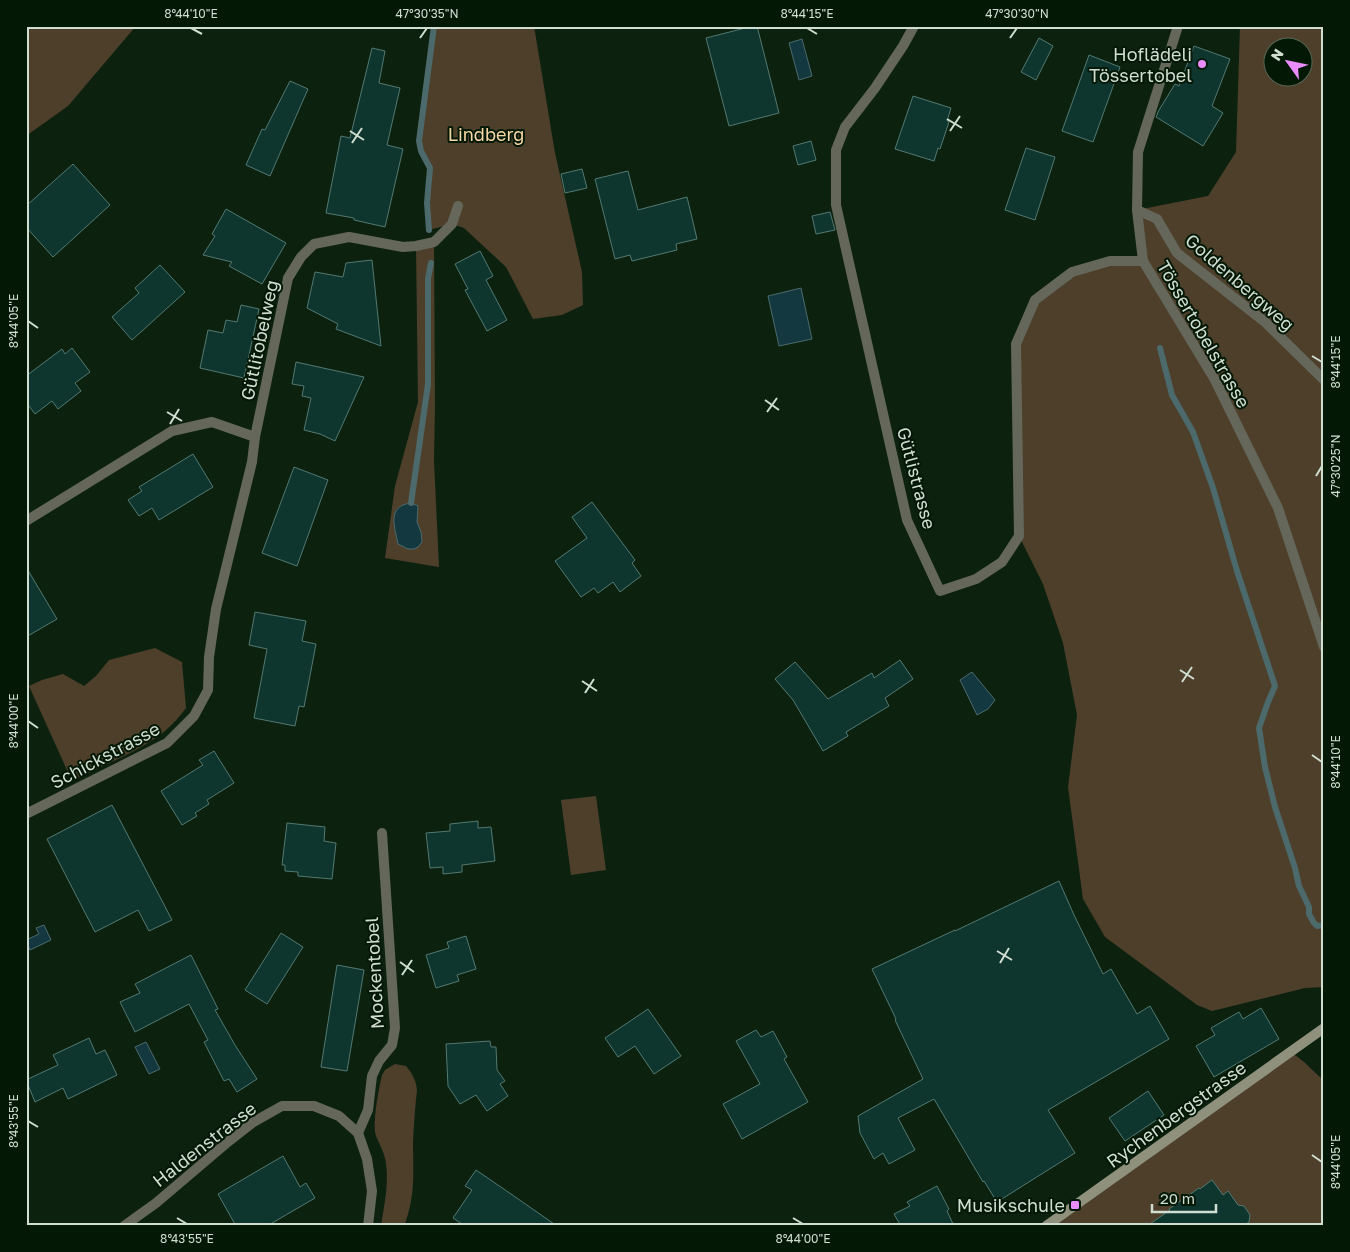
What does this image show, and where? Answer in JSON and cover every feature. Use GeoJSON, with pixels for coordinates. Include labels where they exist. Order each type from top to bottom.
{"type":"FeatureCollection","features":[{"type":"Feature","properties":{"kind":"street","name":"Gütlistrasse"},"geometry":{"type":"LineString","coordinates":[[914,26],[875,88],[846,127],[836,150],[836,205],[907,520],[940,591],[976,579],[1002,562],[1019,536],[1016,344],[1036,300],[1072,272],[1110,261],[1142,261]]}},
{"type":"Feature","properties":{"kind":"street","name":"Tössertobelstrasse"},"geometry":{"type":"LineString","coordinates":[[1178,26],[1138,152],[1136,210],[1142,261],[1215,380],[1278,508],[1324,647]]}},
{"type":"Feature","properties":{"kind":"street","name":"Gütlitobelweg"},"geometry":{"type":"LineString","coordinates":[[208,690],[209,657],[216,609],[252,462],[255,437],[288,278],[301,257],[314,244],[349,237],[403,247],[434,242],[452,224],[458,206]]}},
{"type":"Feature","properties":{"kind":"street","name":"Goldenbergweg"},"geometry":{"type":"LineString","coordinates":[[1136,210],[1157,219],[1177,253],[1265,322],[1324,380]]}},
{"type":"Feature","properties":{"kind":"street"},"geometry":{"type":"LineString","coordinates":[[26,521],[172,431],[212,422],[255,437]]}},
{"type":"Feature","properties":{"kind":"street","name":"Schickstrasse"},"geometry":{"type":"LineString","coordinates":[[26,814],[167,743],[194,716],[208,690]]}},
{"type":"Feature","properties":{"kind":"street","name":"Mockentobel"},"geometry":{"type":"LineString","coordinates":[[358,1133],[368,1110],[372,1076],[379,1062],[392,1046],[395,1028],[382,832]]}},
{"type":"Feature","properties":{"kind":"street","name":"Rychenbergstrasse"},"geometry":{"type":"LineString","coordinates":[[1046,1226],[1324,1028]]}},
{"type":"Feature","properties":{"kind":"street","name":"Haldenstrasse"},"geometry":{"type":"LineString","coordinates":[[124,1226],[156,1203],[252,1123],[282,1106],[314,1106],[339,1116],[358,1133],[367,1159],[372,1191],[368,1226]]}},
{"type":"Feature","properties":{"kind":"green space"},"geometry":{"type":"Polygon","coordinates":[[[26,26],[136,26],[68,106],[26,136],[26,26]]]}},
{"type":"Feature","properties":{"kind":"green space","name":"Lindberg"},"geometry":{"type":"Polygon","coordinates":[[[434,26],[534,26],[555,153],[582,272],[583,305],[562,315],[533,319],[506,267],[464,228],[452,224],[429,230],[427,203],[430,168],[421,151],[419,141],[434,26]]]}},
{"type":"Feature","properties":{"kind":"green space"},"geometry":{"type":"Polygon","coordinates":[[[1240,26],[1324,26],[1324,987],[1305,988],[1212,1011],[1197,1005],[1105,937],[1083,899],[1068,787],[1077,715],[1063,643],[1043,584],[1019,536],[1016,344],[1035,300],[1072,272],[1142,260],[1137,210],[1208,196],[1236,152],[1240,26]]]}},
{"type":"Feature","properties":{"kind":"green space"},"geometry":{"type":"Polygon","coordinates":[[[434,242],[434,461],[439,567],[385,558],[395,486],[418,402],[416,246],[434,242]]]}},
{"type":"Feature","properties":{"kind":"green space"},"geometry":{"type":"Polygon","coordinates":[[[155,648],[182,662],[186,708],[171,726],[155,738],[133,752],[72,781],[29,686],[63,674],[84,686],[96,676],[109,660],[155,648]]]}},
{"type":"Feature","properties":{"kind":"green space"},"geometry":{"type":"Polygon","coordinates":[[[596,796],[606,870],[571,875],[561,800],[596,796]]]}},
{"type":"Feature","properties":{"kind":"green space"},"geometry":{"type":"Polygon","coordinates":[[[1291,1052],[1324,1081],[1324,1226],[1046,1226],[1291,1052]]]}},
{"type":"Feature","properties":{"kind":"green space"},"geometry":{"type":"Polygon","coordinates":[[[395,1064],[406,1066],[416,1083],[417,1090],[413,1141],[412,1194],[404,1226],[381,1226],[386,1195],[387,1172],[385,1157],[376,1136],[375,1114],[382,1075],[385,1070],[395,1064]]]}},
{"type":"Feature","properties":{"kind":"water"},"geometry":{"type":"Polygon","coordinates":[[[802,39],[812,76],[799,80],[789,43],[802,39]]]}},
{"type":"Feature","properties":{"kind":"water"},"geometry":{"type":"Polygon","coordinates":[[[801,288],[812,339],[779,346],[768,296],[801,288]]]}},
{"type":"Feature","properties":{"kind":"water"},"geometry":{"type":"Polygon","coordinates":[[[411,503],[418,506],[417,522],[422,542],[414,549],[408,549],[398,544],[394,519],[398,508],[411,503]]]}},
{"type":"Feature","properties":{"kind":"water"},"geometry":{"type":"Polygon","coordinates":[[[972,672],[995,700],[988,709],[977,715],[960,680],[972,672]]]}},
{"type":"Feature","properties":{"kind":"water"},"geometry":{"type":"Polygon","coordinates":[[[44,925],[51,940],[30,950],[26,940],[39,934],[36,928],[44,925]]]}},
{"type":"Feature","properties":{"kind":"water"},"geometry":{"type":"Polygon","coordinates":[[[146,1042],[160,1069],[149,1074],[135,1047],[146,1042]]]}},
{"type":"Feature","properties":{"kind":"building"},"geometry":{"type":"Polygon","coordinates":[[[757,26],[779,113],[729,126],[706,38],[757,26]]]}},
{"type":"Feature","properties":{"kind":"building"},"geometry":{"type":"Polygon","coordinates":[[[1039,38],[1053,46],[1036,80],[1021,72],[1039,38]]]}},
{"type":"Feature","properties":{"kind":"building"},"geometry":{"type":"Polygon","coordinates":[[[1194,46],[1230,59],[1212,106],[1223,113],[1203,146],[1156,117],[1175,84],[1179,86],[1194,46]]]}},
{"type":"Feature","properties":{"kind":"building"},"geometry":{"type":"Polygon","coordinates":[[[372,48],[385,51],[379,83],[400,88],[387,145],[403,149],[385,227],[354,220],[354,218],[326,213],[341,136],[350,138],[372,48]]]}},
{"type":"Feature","properties":{"kind":"building"},"geometry":{"type":"Polygon","coordinates":[[[1089,55],[1120,67],[1093,142],[1062,131],[1089,55]]]}},
{"type":"Feature","properties":{"kind":"building"},"geometry":{"type":"Polygon","coordinates":[[[290,81],[308,89],[270,176],[246,165],[262,129],[265,130],[290,81]]]}},
{"type":"Feature","properties":{"kind":"building"},"geometry":{"type":"Polygon","coordinates":[[[913,96],[951,108],[947,121],[949,122],[934,161],[895,149],[913,96]]]}},
{"type":"Feature","properties":{"kind":"building"},"geometry":{"type":"Polygon","coordinates":[[[811,141],[816,160],[798,165],[793,146],[811,141]]]}},
{"type":"Feature","properties":{"kind":"building"},"geometry":{"type":"Polygon","coordinates":[[[1026,148],[1055,157],[1035,220],[1005,210],[1026,148]]]}},
{"type":"Feature","properties":{"kind":"building"},"geometry":{"type":"Polygon","coordinates":[[[73,164],[110,205],[53,257],[26,227],[26,206],[73,164]]]}},
{"type":"Feature","properties":{"kind":"building"},"geometry":{"type":"Polygon","coordinates":[[[582,169],[587,188],[565,193],[561,174],[582,169]]]}},
{"type":"Feature","properties":{"kind":"building"},"geometry":{"type":"Polygon","coordinates":[[[628,171],[638,210],[687,197],[697,239],[676,244],[677,250],[632,261],[630,255],[615,259],[595,179],[628,171]]]}},
{"type":"Feature","properties":{"kind":"building"},"geometry":{"type":"Polygon","coordinates":[[[226,209],[286,243],[262,284],[229,266],[232,262],[203,255],[215,236],[212,234],[226,209]]]}},
{"type":"Feature","properties":{"kind":"building"},"geometry":{"type":"Polygon","coordinates":[[[830,212],[835,230],[816,234],[812,216],[830,212]]]}},
{"type":"Feature","properties":{"kind":"building"},"geometry":{"type":"Polygon","coordinates":[[[480,251],[493,276],[486,280],[507,320],[487,331],[465,290],[468,289],[455,264],[480,251]]]}},
{"type":"Feature","properties":{"kind":"building"},"geometry":{"type":"Polygon","coordinates":[[[372,260],[381,346],[336,329],[338,324],[307,308],[315,272],[343,277],[346,263],[372,260]]]}},
{"type":"Feature","properties":{"kind":"building"},"geometry":{"type":"Polygon","coordinates":[[[160,265],[185,292],[132,340],[112,317],[139,293],[135,288],[160,265]]]}},
{"type":"Feature","properties":{"kind":"building"},"geometry":{"type":"Polygon","coordinates":[[[241,305],[259,309],[244,378],[200,368],[208,330],[223,333],[226,320],[237,322],[241,305]]]}},
{"type":"Feature","properties":{"kind":"building"},"geometry":{"type":"Polygon","coordinates":[[[72,348],[90,372],[75,383],[81,391],[58,409],[52,401],[35,414],[26,402],[26,376],[62,349],[65,354],[72,348]]]}},
{"type":"Feature","properties":{"kind":"building"},"geometry":{"type":"Polygon","coordinates":[[[296,362],[364,377],[335,441],[320,434],[304,430],[311,398],[302,396],[304,386],[292,384],[296,362]]]}},
{"type":"Feature","properties":{"kind":"building"},"geometry":{"type":"Polygon","coordinates":[[[193,454],[213,487],[159,520],[152,508],[139,516],[128,500],[142,491],[139,487],[193,454]]]}},
{"type":"Feature","properties":{"kind":"building"},"geometry":{"type":"Polygon","coordinates":[[[294,467],[328,480],[297,566],[262,553],[294,467]]]}},
{"type":"Feature","properties":{"kind":"building"},"geometry":{"type":"Polygon","coordinates":[[[592,502],[635,560],[632,563],[641,576],[620,592],[613,582],[598,593],[594,588],[581,597],[555,561],[587,538],[572,517],[592,502]]]}},
{"type":"Feature","properties":{"kind":"building"},"geometry":{"type":"Polygon","coordinates":[[[26,567],[57,619],[26,637],[26,567]]]}},
{"type":"Feature","properties":{"kind":"building"},"geometry":{"type":"Polygon","coordinates":[[[255,612],[306,621],[302,641],[316,644],[304,707],[299,706],[295,726],[254,718],[267,649],[249,645],[255,612]]]}},
{"type":"Feature","properties":{"kind":"building"},"geometry":{"type":"Polygon","coordinates":[[[900,660],[913,679],[885,698],[889,706],[846,732],[848,736],[823,751],[793,700],[775,679],[795,662],[828,699],[872,673],[874,678],[900,660]]]}},
{"type":"Feature","properties":{"kind":"building"},"geometry":{"type":"Polygon","coordinates":[[[214,751],[234,783],[207,800],[209,804],[195,813],[197,816],[182,825],[161,791],[203,765],[199,760],[214,751]]]}},
{"type":"Feature","properties":{"kind":"building"},"geometry":{"type":"Polygon","coordinates":[[[112,805],[172,920],[149,931],[138,910],[95,932],[47,839],[112,805]]]}},
{"type":"Feature","properties":{"kind":"building"},"geometry":{"type":"Polygon","coordinates":[[[478,821],[478,828],[491,827],[495,861],[462,865],[462,872],[443,874],[443,867],[430,868],[426,833],[450,831],[450,824],[478,821]]]}},
{"type":"Feature","properties":{"kind":"building"},"geometry":{"type":"Polygon","coordinates":[[[287,823],[325,827],[324,841],[336,843],[332,879],[298,876],[298,872],[285,871],[285,865],[282,865],[287,823]]]}},
{"type":"Feature","properties":{"kind":"building"},"geometry":{"type":"Polygon","coordinates":[[[1059,881],[1103,974],[1111,969],[1137,1014],[1150,1006],[1169,1039],[1048,1110],[1075,1153],[997,1202],[983,1182],[934,1099],[898,1118],[915,1150],[889,1164],[883,1153],[874,1159],[860,1133],[858,1116],[923,1079],[872,969],[1059,881]]]}},
{"type":"Feature","properties":{"kind":"building"},"geometry":{"type":"Polygon","coordinates":[[[281,933],[303,947],[267,1004],[245,990],[281,933]]]}},
{"type":"Feature","properties":{"kind":"building"},"geometry":{"type":"Polygon","coordinates":[[[466,936],[476,969],[457,975],[459,981],[436,988],[426,955],[449,948],[447,942],[466,936]]]}},
{"type":"Feature","properties":{"kind":"building"},"geometry":{"type":"Polygon","coordinates":[[[191,955],[218,1009],[215,1010],[257,1079],[237,1092],[229,1079],[224,1081],[204,1042],[208,1040],[189,1004],[135,1032],[120,1002],[140,993],[135,984],[191,955]]]}},
{"type":"Feature","properties":{"kind":"building"},"geometry":{"type":"Polygon","coordinates":[[[337,965],[364,970],[347,1071],[321,1067],[337,965]]]}},
{"type":"Feature","properties":{"kind":"building"},"geometry":{"type":"Polygon","coordinates":[[[1261,1008],[1279,1039],[1214,1077],[1196,1046],[1215,1035],[1211,1028],[1239,1012],[1243,1019],[1261,1008]]]}},
{"type":"Feature","properties":{"kind":"building"},"geometry":{"type":"Polygon","coordinates":[[[648,1009],[681,1056],[654,1074],[635,1046],[618,1057],[605,1038],[648,1009]]]}},
{"type":"Feature","properties":{"kind":"building"},"geometry":{"type":"Polygon","coordinates":[[[756,1030],[761,1037],[773,1031],[787,1057],[784,1059],[808,1102],[742,1139],[723,1104],[760,1084],[736,1041],[756,1030]]]}},
{"type":"Feature","properties":{"kind":"building"},"geometry":{"type":"Polygon","coordinates":[[[89,1038],[96,1054],[105,1050],[117,1075],[68,1099],[63,1088],[35,1102],[26,1080],[58,1065],[53,1055],[89,1038]]]}},
{"type":"Feature","properties":{"kind":"building"},"geometry":{"type":"Polygon","coordinates":[[[490,1041],[491,1047],[496,1047],[497,1070],[505,1081],[500,1084],[508,1096],[487,1111],[476,1095],[460,1104],[448,1086],[446,1044],[490,1041]]]}},
{"type":"Feature","properties":{"kind":"building"},"geometry":{"type":"Polygon","coordinates":[[[1148,1091],[1164,1115],[1125,1141],[1109,1118],[1148,1091]]]}},
{"type":"Feature","properties":{"kind":"building"},"geometry":{"type":"Polygon","coordinates":[[[283,1156],[300,1187],[306,1183],[315,1198],[267,1226],[236,1226],[218,1194],[283,1156]]]}},
{"type":"Feature","properties":{"kind":"building"},"geometry":{"type":"Polygon","coordinates":[[[476,1170],[557,1226],[465,1226],[453,1218],[472,1190],[465,1186],[476,1170]]]}},
{"type":"Feature","properties":{"kind":"building"},"geometry":{"type":"Polygon","coordinates":[[[1212,1180],[1223,1195],[1228,1191],[1238,1205],[1244,1206],[1250,1215],[1249,1222],[1243,1226],[1147,1226],[1169,1209],[1212,1180]]]}},
{"type":"Feature","properties":{"kind":"building"},"geometry":{"type":"Polygon","coordinates":[[[937,1186],[949,1209],[947,1211],[954,1226],[901,1226],[894,1214],[910,1206],[907,1202],[937,1186]]]}},
{"type":"Feature","properties":{"kind":"waterway"},"geometry":{"type":"LineString","coordinates":[[429,230],[427,203],[430,168],[421,151],[419,141],[434,26]]}},
{"type":"Feature","properties":{"kind":"waterway"},"geometry":{"type":"LineString","coordinates":[[411,503],[428,384],[428,279],[431,263]]}},
{"type":"Feature","properties":{"kind":"waterway"},"geometry":{"type":"LineString","coordinates":[[1160,348],[1172,395],[1193,432],[1213,488],[1237,571],[1275,686],[1259,728],[1265,767],[1299,886],[1309,907],[1309,914],[1317,926],[1324,925]]}},
{"type":"Feature","properties":{"kind":"place","name":"Hoflädeli Tössertobel"},"geometry":{"type":"Point","coordinates":[1202,64]}},
{"type":"Feature","properties":{"kind":"place","name":"Musikschule"},"geometry":{"type":"Point","coordinates":[1075,1205]}}]}
